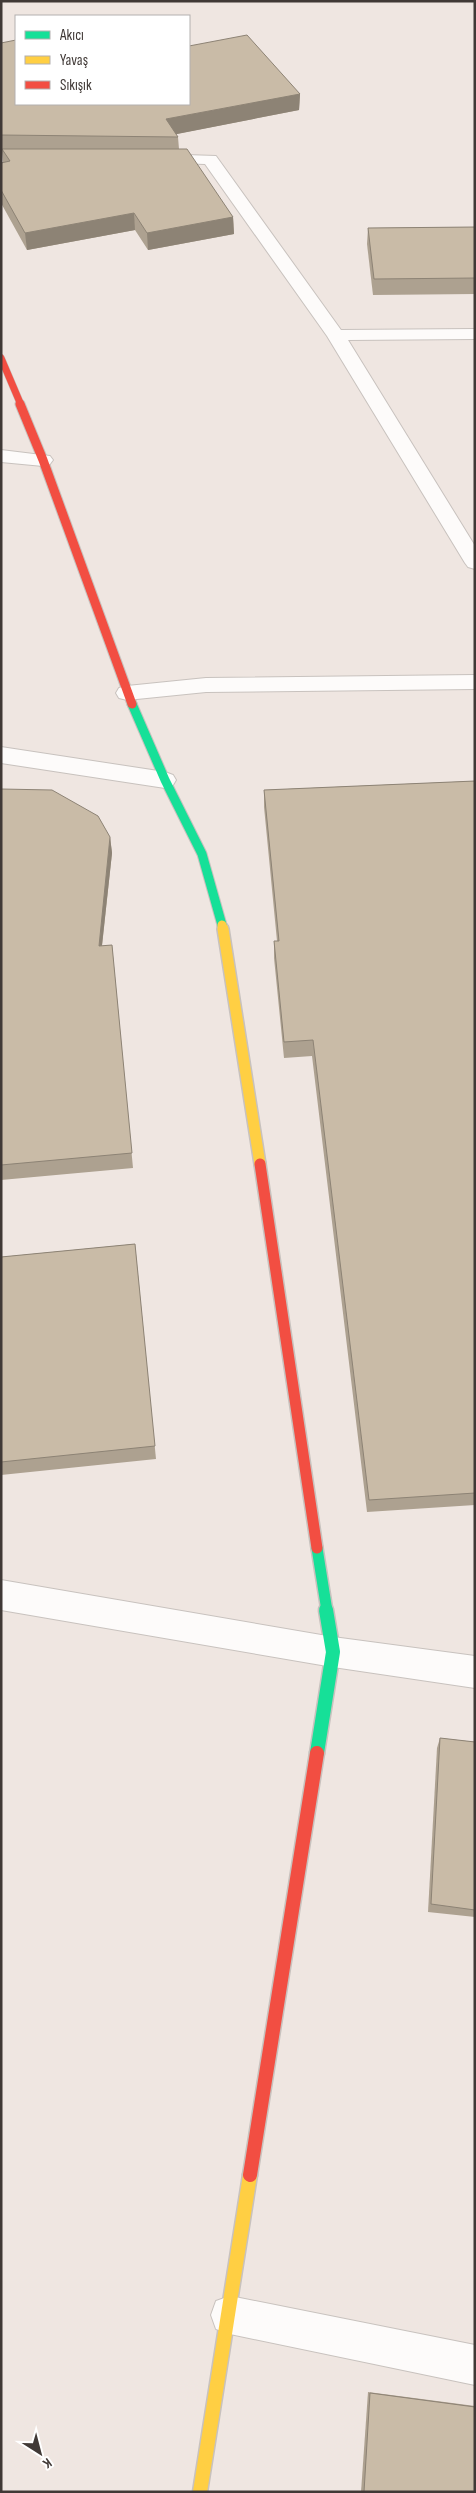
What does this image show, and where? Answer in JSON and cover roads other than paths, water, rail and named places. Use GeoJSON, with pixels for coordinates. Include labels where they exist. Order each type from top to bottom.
{"type":"FeatureCollection","features":[{"type":"Feature","properties":{"kind":"street"},"geometry":{"type":"LineString","coordinates":[[140,159],[210,159],[336,335],[475,563]]}},
{"type":"Feature","properties":{"kind":"street"},"geometry":{"type":"LineString","coordinates":[[336,335],[475,334]]}},
{"type":"Feature","properties":{"kind":"street"},"geometry":{"type":"LineString","coordinates":[[1,358],[43,460],[127,693],[164,780],[202,854],[218,907],[229,960],[333,1652],[230,2315],[200,2492]]}},
{"type":"Feature","properties":{"kind":"street"},"geometry":{"type":"LineString","coordinates":[[1,456],[43,460]]}},
{"type":"Feature","properties":{"kind":"street"},"geometry":{"type":"LineString","coordinates":[[127,693],[206,685],[475,682]]}},
{"type":"Feature","properties":{"kind":"street"},"geometry":{"type":"LineString","coordinates":[[1,754],[164,780]]}},
{"type":"Feature","properties":{"kind":"street"},"geometry":{"type":"LineString","coordinates":[[1,1595],[333,1652],[475,1672]]}},
{"type":"Feature","properties":{"kind":"street"},"geometry":{"type":"LineString","coordinates":[[230,2315],[475,2365]]}}]}
